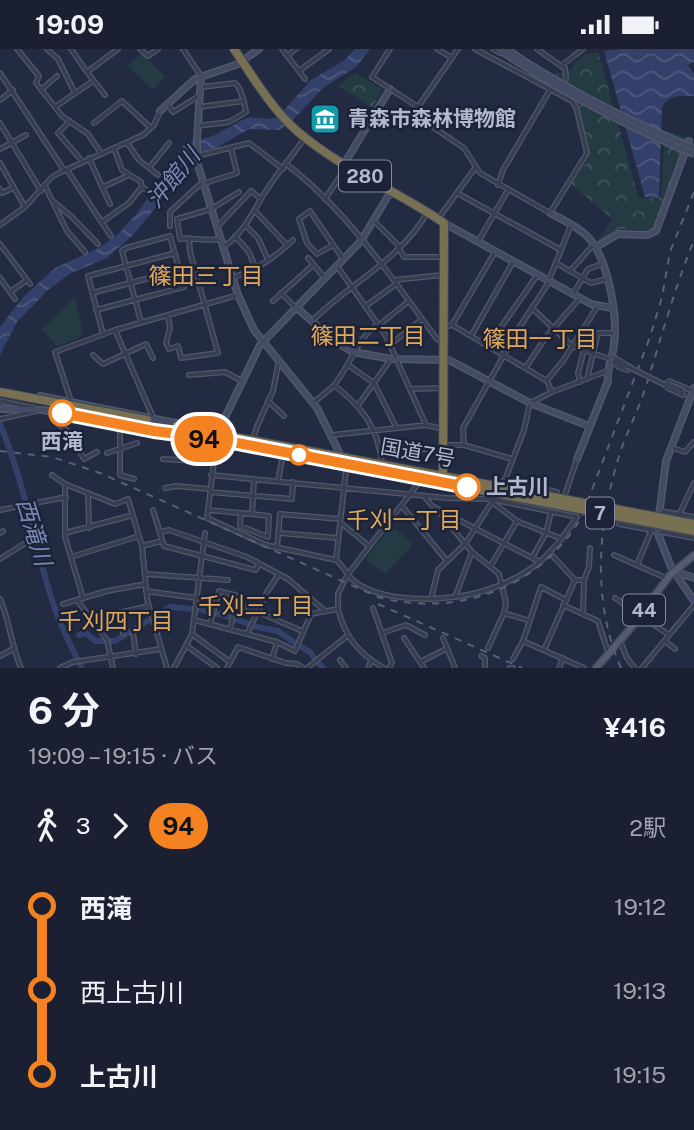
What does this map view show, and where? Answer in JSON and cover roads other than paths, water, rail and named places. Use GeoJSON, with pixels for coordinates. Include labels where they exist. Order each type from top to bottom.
{"type":"FeatureCollection","features":[{"type":"Feature","properties":{"kind":"highway","name":"280"},"geometry":{"type":"LineString","coordinates":[[234,49],[280,114],[305,138],[345,165],[441,221]]}},
{"type":"Feature","properties":{"kind":"highway"},"geometry":{"type":"LineString","coordinates":[[441,221],[448,326],[444,343],[444,479]]}},
{"type":"Feature","properties":{"kind":"highway","name":"7"},"geometry":{"type":"LineString","coordinates":[[1,396],[194,428],[218,436]]}},
{"type":"Feature","properties":{"kind":"highway","name":"7"},"geometry":{"type":"LineString","coordinates":[[149,421],[218,436]]}},
{"type":"Feature","properties":{"kind":"highway","name":"国道7号"},"geometry":{"type":"LineString","coordinates":[[218,436],[253,439],[342,460],[444,479],[560,496],[694,524]]}},
{"type":"Feature","properties":{"kind":"highway","name":"国道7号"},"geometry":{"type":"LineString","coordinates":[[218,436],[284,452],[382,464],[422,475]]}},
{"type":"Feature","properties":{"kind":"highway","name":"国道7号"},"geometry":{"type":"LineString","coordinates":[[444,479],[488,498],[505,488],[694,531]]}},
{"type":"Feature","properties":{"kind":"main road","name":"44"},"geometry":{"type":"LineString","coordinates":[[597,668],[667,579],[694,555]]}},
{"type":"Feature","properties":{"kind":"street"},"geometry":{"type":"LineString","coordinates":[[17,49],[39,76],[36,83],[41,90],[55,107],[88,134],[101,153]]}},
{"type":"Feature","properties":{"kind":"street"},"geometry":{"type":"LineString","coordinates":[[47,49],[58,59],[75,93]]}},
{"type":"Feature","properties":{"kind":"street"},"geometry":{"type":"LineString","coordinates":[[71,49],[105,95]]}},
{"type":"Feature","properties":{"kind":"street"},"geometry":{"type":"LineString","coordinates":[[87,72],[118,49]]}},
{"type":"Feature","properties":{"kind":"street"},"geometry":{"type":"LineString","coordinates":[[140,49],[148,56],[158,49]]}},
{"type":"Feature","properties":{"kind":"street"},"geometry":{"type":"LineString","coordinates":[[183,49],[201,76],[197,155],[238,295],[251,324],[313,403],[332,435],[346,470],[335,560]]}},
{"type":"Feature","properties":{"kind":"street"},"geometry":{"type":"LineString","coordinates":[[282,49],[306,79]]}},
{"type":"Feature","properties":{"kind":"street"},"geometry":{"type":"LineString","coordinates":[[287,56],[296,49]]}},
{"type":"Feature","properties":{"kind":"street"},"geometry":{"type":"LineString","coordinates":[[299,71],[329,49]]}},
{"type":"Feature","properties":{"kind":"street"},"geometry":{"type":"LineString","coordinates":[[390,49],[372,77],[418,107]]}},
{"type":"Feature","properties":{"kind":"street"},"geometry":{"type":"LineString","coordinates":[[437,49],[452,58]]}},
{"type":"Feature","properties":{"kind":"street"},"geometry":{"type":"LineString","coordinates":[[458,49],[418,107],[418,117],[464,148],[475,168],[498,185],[586,234],[604,263],[615,333],[613,358],[607,371],[608,381],[560,496]]}},
{"type":"Feature","properties":{"kind":"street"},"geometry":{"type":"LineString","coordinates":[[475,49],[572,101],[576,107],[587,153],[550,213]]}},
{"type":"Feature","properties":{"kind":"street"},"geometry":{"type":"LineString","coordinates":[[493,49],[518,59]]}},
{"type":"Feature","properties":{"kind":"street"},"geometry":{"type":"LineString","coordinates":[[498,49],[611,112],[694,148]]}},
{"type":"Feature","properties":{"kind":"street"},"geometry":{"type":"LineString","coordinates":[[508,49],[561,90],[609,116],[694,153]]}},
{"type":"Feature","properties":{"kind":"street"},"geometry":{"type":"LineString","coordinates":[[537,49],[565,68],[566,78],[559,94]]}},
{"type":"Feature","properties":{"kind":"street"},"geometry":{"type":"LineString","coordinates":[[561,66],[583,49]]}},
{"type":"Feature","properties":{"kind":"street"},"geometry":{"type":"LineString","coordinates":[[0,225],[25,207],[52,177],[82,161],[128,143],[151,128],[166,104],[201,76],[243,61],[255,50]]}},
{"type":"Feature","properties":{"kind":"street"},"geometry":{"type":"LineString","coordinates":[[0,73],[111,236]]}},
{"type":"Feature","properties":{"kind":"street"},"geometry":{"type":"LineString","coordinates":[[41,90],[57,76]]}},
{"type":"Feature","properties":{"kind":"street"},"geometry":{"type":"LineString","coordinates":[[55,107],[93,81]]}},
{"type":"Feature","properties":{"kind":"street"},"geometry":{"type":"LineString","coordinates":[[197,126],[229,121],[246,112],[238,84],[235,82],[200,87]]}},
{"type":"Feature","properties":{"kind":"street"},"geometry":{"type":"LineString","coordinates":[[325,199],[390,89]]}},
{"type":"Feature","properties":{"kind":"street"},"geometry":{"type":"LineString","coordinates":[[0,100],[13,90]]}},
{"type":"Feature","properties":{"kind":"street"},"geometry":{"type":"LineString","coordinates":[[498,185],[504,167],[550,90]]}},
{"type":"Feature","properties":{"kind":"street"},"geometry":{"type":"LineString","coordinates":[[166,104],[173,112],[199,96]]}},
{"type":"Feature","properties":{"kind":"street"},"geometry":{"type":"LineString","coordinates":[[94,123],[122,101],[151,128]]}},
{"type":"Feature","properties":{"kind":"street"},"geometry":{"type":"LineString","coordinates":[[199,107],[244,101]]}},
{"type":"Feature","properties":{"kind":"street"},"geometry":{"type":"LineString","coordinates":[[70,121],[58,133],[82,161]]}},
{"type":"Feature","properties":{"kind":"street"},"geometry":{"type":"LineString","coordinates":[[0,123],[43,189],[98,244]]}},
{"type":"Feature","properties":{"kind":"street"},"geometry":{"type":"LineString","coordinates":[[0,149],[26,135]]}},
{"type":"Feature","properties":{"kind":"street"},"geometry":{"type":"LineString","coordinates":[[222,247],[235,236],[255,211],[305,138]]}},
{"type":"Feature","properties":{"kind":"street"},"geometry":{"type":"LineString","coordinates":[[570,271],[595,246],[618,235],[648,235],[656,231],[689,141]]}},
{"type":"Feature","properties":{"kind":"street"},"geometry":{"type":"LineString","coordinates":[[128,143],[139,160],[158,175]]}},
{"type":"Feature","properties":{"kind":"street"},"geometry":{"type":"LineString","coordinates":[[149,168],[169,143]]}},
{"type":"Feature","properties":{"kind":"street"},"geometry":{"type":"LineString","coordinates":[[197,155],[248,143],[314,185],[382,263],[436,338],[444,343]]}},
{"type":"Feature","properties":{"kind":"street"},"geometry":{"type":"LineString","coordinates":[[114,148],[122,170],[141,182],[142,187],[148,191]]}},
{"type":"Feature","properties":{"kind":"street"},"geometry":{"type":"LineString","coordinates":[[170,226],[170,212],[199,185],[237,173],[231,148]]}},
{"type":"Feature","properties":{"kind":"street"},"geometry":{"type":"LineString","coordinates":[[89,158],[110,204]]}},
{"type":"Feature","properties":{"kind":"street"},"geometry":{"type":"LineString","coordinates":[[0,163],[25,207]]}},
{"type":"Feature","properties":{"kind":"street"},"geometry":{"type":"LineString","coordinates":[[475,168],[441,221],[597,307],[612,308]]}},
{"type":"Feature","properties":{"kind":"street"},"geometry":{"type":"LineString","coordinates":[[103,187],[130,174]]}},
{"type":"Feature","properties":{"kind":"street"},"geometry":{"type":"LineString","coordinates":[[102,222],[129,204],[142,187]]}},
{"type":"Feature","properties":{"kind":"street"},"geometry":{"type":"LineString","coordinates":[[0,189],[2,193],[13,188]]}},
{"type":"Feature","properties":{"kind":"street"},"geometry":{"type":"LineString","coordinates":[[479,240],[508,190]]}},
{"type":"Feature","properties":{"kind":"street"},"geometry":{"type":"LineString","coordinates":[[217,227],[251,191],[261,199]]}},
{"type":"Feature","properties":{"kind":"street"},"geometry":{"type":"LineString","coordinates":[[211,475],[424,496],[488,498],[577,517],[550,553],[520,576],[475,594],[431,599],[384,594],[356,583],[335,560],[266,545],[207,518],[211,475],[218,436],[263,341],[361,241],[391,191]]}},
{"type":"Feature","properties":{"kind":"street"},"geometry":{"type":"LineString","coordinates":[[220,239],[180,239],[177,219],[211,209],[239,192]]}},
{"type":"Feature","properties":{"kind":"street"},"geometry":{"type":"LineString","coordinates":[[457,193],[561,250]]}},
{"type":"Feature","properties":{"kind":"street"},"geometry":{"type":"LineString","coordinates":[[54,202],[67,232],[85,252]]}},
{"type":"Feature","properties":{"kind":"street"},"geometry":{"type":"LineString","coordinates":[[255,211],[288,246]]}},
{"type":"Feature","properties":{"kind":"street"},"geometry":{"type":"LineString","coordinates":[[333,245],[317,254],[307,243],[299,219],[310,211],[343,259]]}},
{"type":"Feature","properties":{"kind":"street"},"geometry":{"type":"LineString","coordinates":[[312,321],[416,231],[427,212]]}},
{"type":"Feature","properties":{"kind":"street"},"geometry":{"type":"LineString","coordinates":[[374,221],[399,247],[404,257],[444,257]]}},
{"type":"Feature","properties":{"kind":"street"},"geometry":{"type":"LineString","coordinates":[[244,225],[258,238],[268,261]]}},
{"type":"Feature","properties":{"kind":"street"},"geometry":{"type":"LineString","coordinates":[[464,445],[463,428],[549,280],[571,225]]}},
{"type":"Feature","properties":{"kind":"street"},"geometry":{"type":"LineString","coordinates":[[96,310],[135,300],[184,287],[170,236],[122,251],[127,267],[135,300],[141,322]]}},
{"type":"Feature","properties":{"kind":"street"},"geometry":{"type":"LineString","coordinates":[[235,236],[249,252],[256,269]]}},
{"type":"Feature","properties":{"kind":"street"},"geometry":{"type":"LineString","coordinates":[[168,314],[170,328],[166,343],[169,349],[178,347],[181,358],[218,353],[190,252],[189,238]]}},
{"type":"Feature","properties":{"kind":"street"},"geometry":{"type":"LineString","coordinates":[[232,278],[256,269],[293,240]]}},
{"type":"Feature","properties":{"kind":"street"},"geometry":{"type":"LineString","coordinates":[[0,244],[29,282],[10,292]]}},
{"type":"Feature","properties":{"kind":"street"},"geometry":{"type":"LineString","coordinates":[[496,250],[448,326],[526,367],[547,381],[552,392]]}},
{"type":"Feature","properties":{"kind":"street"},"geometry":{"type":"LineString","coordinates":[[103,334],[88,276],[175,253]]}},
{"type":"Feature","properties":{"kind":"street"},"geometry":{"type":"LineString","coordinates":[[308,258],[324,277]]}},
{"type":"Feature","properties":{"kind":"street"},"geometry":{"type":"LineString","coordinates":[[471,336],[514,260]]}},
{"type":"Feature","properties":{"kind":"street"},"geometry":{"type":"LineString","coordinates":[[556,263],[591,283],[607,279]]}},
{"type":"Feature","properties":{"kind":"street"},"geometry":{"type":"LineString","coordinates":[[573,294],[590,268],[604,263]]}},
{"type":"Feature","properties":{"kind":"street"},"geometry":{"type":"LineString","coordinates":[[273,301],[313,265]]}},
{"type":"Feature","properties":{"kind":"street"},"geometry":{"type":"LineString","coordinates":[[336,265],[391,344],[395,359],[426,425]]}},
{"type":"Feature","properties":{"kind":"street"},"geometry":{"type":"LineString","coordinates":[[92,293],[180,270]]}},
{"type":"Feature","properties":{"kind":"street"},"geometry":{"type":"LineString","coordinates":[[488,346],[538,274]]}},
{"type":"Feature","properties":{"kind":"street"},"geometry":{"type":"LineString","coordinates":[[366,306],[395,282],[444,275]]}},
{"type":"Feature","properties":{"kind":"street"},"geometry":{"type":"LineString","coordinates":[[0,278],[15,299]]}},
{"type":"Feature","properties":{"kind":"street"},"geometry":{"type":"LineString","coordinates":[[281,293],[338,345],[356,353],[395,359],[445,358],[530,403],[589,426]]}},
{"type":"Feature","properties":{"kind":"street"},"geometry":{"type":"LineString","coordinates":[[67,414],[69,401],[55,352],[115,330],[238,295]]}},
{"type":"Feature","properties":{"kind":"street"},"geometry":{"type":"LineString","coordinates":[[526,367],[580,298]]}},
{"type":"Feature","properties":{"kind":"street"},"geometry":{"type":"LineString","coordinates":[[313,403],[334,385],[367,331],[409,301]]}},
{"type":"Feature","properties":{"kind":"street"},"geometry":{"type":"LineString","coordinates":[[547,381],[597,307]]}},
{"type":"Feature","properties":{"kind":"street"},"geometry":{"type":"LineString","coordinates":[[532,308],[572,346],[613,358],[629,364],[630,367],[628,370],[624,369],[615,365],[614,362],[617,360],[628,365],[629,367],[625,369],[616,364],[618,361],[628,367],[667,385],[682,390],[684,392],[681,394],[665,386],[666,382],[692,392]]}},
{"type":"Feature","properties":{"kind":"street"},"geometry":{"type":"LineString","coordinates":[[391,344],[422,319]]}},
{"type":"Feature","properties":{"kind":"street"},"geometry":{"type":"LineString","coordinates":[[115,330],[149,421]]}},
{"type":"Feature","properties":{"kind":"street"},"geometry":{"type":"LineString","coordinates":[[587,379],[598,333],[615,333]]}},
{"type":"Feature","properties":{"kind":"street"},"geometry":{"type":"LineString","coordinates":[[93,355],[103,364],[146,344],[153,358]]}},
{"type":"Feature","properties":{"kind":"street"},"geometry":{"type":"LineString","coordinates":[[580,381],[578,373],[584,350]]}},
{"type":"Feature","properties":{"kind":"street"},"geometry":{"type":"LineString","coordinates":[[359,404],[395,359]]}},
{"type":"Feature","properties":{"kind":"street"},"geometry":{"type":"LineString","coordinates":[[253,439],[273,391],[279,361]]}},
{"type":"Feature","properties":{"kind":"street"},"geometry":{"type":"LineString","coordinates":[[348,365],[374,383],[396,427]]}},
{"type":"Feature","properties":{"kind":"street"},"geometry":{"type":"LineString","coordinates":[[530,403],[607,371]]}},
{"type":"Feature","properties":{"kind":"street"},"geometry":{"type":"LineString","coordinates":[[189,375],[225,372],[242,381]]}},
{"type":"Feature","properties":{"kind":"street"},"geometry":{"type":"LineString","coordinates":[[334,385],[359,404],[380,445],[382,464]]}},
{"type":"Feature","properties":{"kind":"street"},"geometry":{"type":"LineString","coordinates":[[411,389],[445,388]]}},
{"type":"Feature","properties":{"kind":"street"},"geometry":{"type":"LineString","coordinates":[[1,396],[19,392],[69,401],[149,421]]}},
{"type":"Feature","properties":{"kind":"street"},"geometry":{"type":"LineString","coordinates":[[17,404],[19,392]]}},
{"type":"Feature","properties":{"kind":"street"},"geometry":{"type":"LineString","coordinates":[[682,392],[692,392]]}},
{"type":"Feature","properties":{"kind":"street"},"geometry":{"type":"LineString","coordinates":[[637,565],[661,511],[670,447],[692,392]]}},
{"type":"Feature","properties":{"kind":"street"},"geometry":{"type":"LineString","coordinates":[[1,396],[17,404],[120,425],[218,436]]}},
{"type":"Feature","properties":{"kind":"street"},"geometry":{"type":"LineString","coordinates":[[268,401],[284,416]]}},
{"type":"Feature","properties":{"kind":"street"},"geometry":{"type":"LineString","coordinates":[[505,488],[530,403]]}},
{"type":"Feature","properties":{"kind":"street"},"geometry":{"type":"LineString","coordinates":[[0,409],[17,404]]}},
{"type":"Feature","properties":{"kind":"street"},"geometry":{"type":"LineString","coordinates":[[0,409],[47,410]]}},
{"type":"Feature","properties":{"kind":"street"},"geometry":{"type":"LineString","coordinates":[[2,419],[47,410]]}},
{"type":"Feature","properties":{"kind":"street"},"geometry":{"type":"LineString","coordinates":[[47,410],[54,421],[69,432],[84,459],[97,452]]}},
{"type":"Feature","properties":{"kind":"street"},"geometry":{"type":"LineString","coordinates":[[120,425],[120,475],[134,479]]}},
{"type":"Feature","properties":{"kind":"street"},"geometry":{"type":"LineString","coordinates":[[332,435],[426,425],[445,430]]}},
{"type":"Feature","properties":{"kind":"street"},"geometry":{"type":"LineString","coordinates":[[107,453],[137,443]]}},
{"type":"Feature","properties":{"kind":"street"},"geometry":{"type":"LineString","coordinates":[[380,445],[445,448],[464,445],[512,460]]}},
{"type":"Feature","properties":{"kind":"street"},"geometry":{"type":"LineString","coordinates":[[670,447],[685,452],[693,445]]}},
{"type":"Feature","properties":{"kind":"street"},"geometry":{"type":"LineString","coordinates":[[278,481],[284,452]]}},
{"type":"Feature","properties":{"kind":"street"},"geometry":{"type":"LineString","coordinates":[[163,459],[213,461]]}},
{"type":"Feature","properties":{"kind":"street"},"geometry":{"type":"LineString","coordinates":[[52,475],[65,484],[115,503],[128,499],[142,546],[149,606],[167,668]]}},
{"type":"Feature","properties":{"kind":"street"},"geometry":{"type":"LineString","coordinates":[[373,608],[392,663],[387,668],[358,651],[347,636],[338,609],[338,594],[348,574],[412,494],[422,475]]}},
{"type":"Feature","properties":{"kind":"street"},"geometry":{"type":"LineString","coordinates":[[252,514],[254,479]]}},
{"type":"Feature","properties":{"kind":"street"},"geometry":{"type":"LineString","coordinates":[[165,488],[176,486],[292,499],[293,482]]}},
{"type":"Feature","properties":{"kind":"street"},"geometry":{"type":"LineString","coordinates":[[65,484],[65,533],[83,598]]}},
{"type":"Feature","properties":{"kind":"street"},"geometry":{"type":"LineString","coordinates":[[679,514],[694,484]]}},
{"type":"Feature","properties":{"kind":"street"},"geometry":{"type":"LineString","coordinates":[[88,493],[89,528]]}},
{"type":"Feature","properties":{"kind":"street"},"geometry":{"type":"LineString","coordinates":[[424,496],[472,552],[499,574],[506,597],[504,613],[488,648]]}},
{"type":"Feature","properties":{"kind":"street"},"geometry":{"type":"LineString","coordinates":[[0,510],[66,497]]}},
{"type":"Feature","properties":{"kind":"street"},"geometry":{"type":"LineString","coordinates":[[488,498],[517,521],[562,539]]}},
{"type":"Feature","properties":{"kind":"street"},"geometry":{"type":"LineString","coordinates":[[431,599],[438,569],[465,544],[476,528],[488,498]]}},
{"type":"Feature","properties":{"kind":"street"},"geometry":{"type":"LineString","coordinates":[[402,506],[447,561]]}},
{"type":"Feature","properties":{"kind":"street"},"geometry":{"type":"LineString","coordinates":[[437,508],[540,562]]}},
{"type":"Feature","properties":{"kind":"street"},"geometry":{"type":"LineString","coordinates":[[153,510],[164,546],[256,570],[259,564]]}},
{"type":"Feature","properties":{"kind":"street"},"geometry":{"type":"LineString","coordinates":[[208,510],[241,513],[252,514],[269,516],[268,537],[240,526],[241,513]]}},
{"type":"Feature","properties":{"kind":"street"},"geometry":{"type":"LineString","coordinates":[[533,558],[546,533],[551,511]]}},
{"type":"Feature","properties":{"kind":"street"},"geometry":{"type":"LineString","coordinates":[[661,511],[694,517]]}},
{"type":"Feature","properties":{"kind":"street"},"geometry":{"type":"LineString","coordinates":[[277,547],[280,514],[340,521],[369,546]]}},
{"type":"Feature","properties":{"kind":"street"},"geometry":{"type":"LineString","coordinates":[[65,533],[133,515]]}},
{"type":"Feature","properties":{"kind":"street"},"geometry":{"type":"LineString","coordinates":[[490,567],[517,521]]}},
{"type":"Feature","properties":{"kind":"street"},"geometry":{"type":"LineString","coordinates":[[619,524],[694,538]]}},
{"type":"Feature","properties":{"kind":"street"},"geometry":{"type":"LineString","coordinates":[[160,532],[169,530],[247,557],[288,579],[325,611]]}},
{"type":"Feature","properties":{"kind":"street"},"geometry":{"type":"LineString","coordinates":[[642,668],[694,603],[654,531]]}},
{"type":"Feature","properties":{"kind":"street"},"geometry":{"type":"LineString","coordinates":[[174,668],[192,634],[205,533]]}},
{"type":"Feature","properties":{"kind":"street"},"geometry":{"type":"LineString","coordinates":[[279,533],[338,538]]}},
{"type":"Feature","properties":{"kind":"street"},"geometry":{"type":"LineString","coordinates":[[71,557],[139,537]]}},
{"type":"Feature","properties":{"kind":"street"},"geometry":{"type":"LineString","coordinates":[[142,546],[162,541]]}},
{"type":"Feature","properties":{"kind":"street"},"geometry":{"type":"LineString","coordinates":[[0,559],[27,542]]}},
{"type":"Feature","properties":{"kind":"street"},"geometry":{"type":"LineString","coordinates":[[583,613],[584,580],[589,567],[590,548]]}},
{"type":"Feature","properties":{"kind":"street"},"geometry":{"type":"LineString","coordinates":[[455,597],[472,552]]}},
{"type":"Feature","properties":{"kind":"street"},"geometry":{"type":"LineString","coordinates":[[550,553],[575,580],[584,580]]}},
{"type":"Feature","properties":{"kind":"street"},"geometry":{"type":"LineString","coordinates":[[614,555],[667,579]]}},
{"type":"Feature","properties":{"kind":"street"},"geometry":{"type":"LineString","coordinates":[[674,571],[694,578]]}},
{"type":"Feature","properties":{"kind":"street"},"geometry":{"type":"LineString","coordinates":[[146,574],[228,580]]}},
{"type":"Feature","properties":{"kind":"street"},"geometry":{"type":"LineString","coordinates":[[247,634],[267,591],[279,574]]}},
{"type":"Feature","properties":{"kind":"street"},"geometry":{"type":"LineString","coordinates":[[544,650],[575,580]]}},
{"type":"Feature","properties":{"kind":"street"},"geometry":{"type":"LineString","coordinates":[[62,604],[146,584]]}},
{"type":"Feature","properties":{"kind":"street"},"geometry":{"type":"LineString","coordinates":[[513,659],[523,641],[541,587],[564,603],[599,621],[608,654]]}},
{"type":"Feature","properties":{"kind":"street"},"geometry":{"type":"LineString","coordinates":[[146,591],[197,598]]}},
{"type":"Feature","properties":{"kind":"street"},"geometry":{"type":"LineString","coordinates":[[210,624],[219,591],[238,596],[230,629]]}},
{"type":"Feature","properties":{"kind":"street"},"geometry":{"type":"LineString","coordinates":[[615,598],[669,635]]}},
{"type":"Feature","properties":{"kind":"street"},"geometry":{"type":"LineString","coordinates":[[0,599],[8,618],[19,667]]}},
{"type":"Feature","properties":{"kind":"street"},"geometry":{"type":"LineString","coordinates":[[77,600],[107,640],[113,668]]}},
{"type":"Feature","properties":{"kind":"street"},"geometry":{"type":"LineString","coordinates":[[237,603],[303,632]]}},
{"type":"Feature","properties":{"kind":"street"},"geometry":{"type":"LineString","coordinates":[[91,619],[149,606]]}},
{"type":"Feature","properties":{"kind":"street"},"geometry":{"type":"LineString","coordinates":[[194,620],[277,642],[295,651],[311,614],[338,609]]}},
{"type":"Feature","properties":{"kind":"street"},"geometry":{"type":"LineString","coordinates":[[504,613],[530,621]]}},
{"type":"Feature","properties":{"kind":"street"},"geometry":{"type":"LineString","coordinates":[[118,614],[123,633]]}},
{"type":"Feature","properties":{"kind":"street"},"geometry":{"type":"LineString","coordinates":[[382,633],[406,625],[425,635]]}},
{"type":"Feature","properties":{"kind":"street"},"geometry":{"type":"LineString","coordinates":[[133,633],[136,654]]}},
{"type":"Feature","properties":{"kind":"street"},"geometry":{"type":"LineString","coordinates":[[192,634],[230,662]]}},
{"type":"Feature","properties":{"kind":"street"},"geometry":{"type":"LineString","coordinates":[[227,668],[238,647],[305,668],[347,636]]}},
{"type":"Feature","properties":{"kind":"street"},"geometry":{"type":"LineString","coordinates":[[404,638],[424,668]]}},
{"type":"Feature","properties":{"kind":"street"},"geometry":{"type":"LineString","coordinates":[[443,638],[455,668]]}},
{"type":"Feature","properties":{"kind":"street"},"geometry":{"type":"LineString","coordinates":[[523,641],[584,668]]}},
{"type":"Feature","properties":{"kind":"street"},"geometry":{"type":"LineString","coordinates":[[620,641],[626,658],[635,668]]}},
{"type":"Feature","properties":{"kind":"street"},"geometry":{"type":"LineString","coordinates":[[665,641],[676,649]]}},
{"type":"Feature","properties":{"kind":"street"},"geometry":{"type":"LineString","coordinates":[[272,659],[277,642]]}},
{"type":"Feature","properties":{"kind":"street"},"geometry":{"type":"LineString","coordinates":[[187,646],[217,668]]}},
{"type":"Feature","properties":{"kind":"street"},"geometry":{"type":"LineString","coordinates":[[420,662],[447,648]]}},
{"type":"Feature","properties":{"kind":"street"},"geometry":{"type":"LineString","coordinates":[[0,656],[13,649]]}},
{"type":"Feature","properties":{"kind":"street"},"geometry":{"type":"LineString","coordinates":[[60,668],[73,661],[161,649]]}},
{"type":"Feature","properties":{"kind":"street"},"geometry":{"type":"LineString","coordinates":[[481,656],[485,658],[485,668]]}},
{"type":"Feature","properties":{"kind":"street"},"geometry":{"type":"LineString","coordinates":[[559,668],[563,658]]}},
{"type":"Feature","properties":{"kind":"street"},"geometry":{"type":"LineString","coordinates":[[340,660],[346,668]]}},
{"type":"Feature","properties":{"kind":"street"},"geometry":{"type":"LineString","coordinates":[[368,668],[372,661]]}},
{"type":"Feature","properties":{"kind":"water","name":"沖館川"},"geometry":{"type":"Polygon","coordinates":[[[355,49],[370,49],[356,67],[323,88],[280,130],[249,129],[218,147],[192,155],[134,234],[107,258],[71,273],[49,289],[17,322],[0,355],[0,327],[23,297],[55,268],[101,247],[118,234],[138,212],[183,146],[213,136],[248,117],[278,117],[311,80],[343,61],[355,49]]]}},
{"type":"Feature","properties":{"kind":"water"},"geometry":{"type":"Polygon","coordinates":[[[694,49],[694,62],[688,65],[694,74],[694,96],[672,98],[662,107],[659,197],[645,197],[604,51],[694,49]]]}},
{"type":"Feature","properties":{"kind":"waterway","name":"西滝川"},"geometry":{"type":"LineString","coordinates":[[0,424],[21,487],[53,604],[82,668]]}},
{"type":"Feature","properties":{"kind":"waterway","name":"西滝川"},"geometry":{"type":"LineString","coordinates":[[155,616],[170,607],[193,609]]}},
{"type":"Feature","properties":{"kind":"waterway","name":"西滝川"},"geometry":{"type":"LineString","coordinates":[[198,609],[211,612]]}},
{"type":"Feature","properties":{"kind":"waterway","name":"西滝川"},"geometry":{"type":"LineString","coordinates":[[215,613],[230,617]]}},
{"type":"Feature","properties":{"kind":"waterway","name":"西滝川"},"geometry":{"type":"LineString","coordinates":[[109,641],[115,641],[151,619]]}},
{"type":"Feature","properties":{"kind":"waterway","name":"西滝川"},"geometry":{"type":"LineString","coordinates":[[235,619],[249,624]]}},
{"type":"Feature","properties":{"kind":"waterway","name":"西滝川"},"geometry":{"type":"LineString","coordinates":[[253,626],[278,631],[295,643]]}},
{"type":"Feature","properties":{"kind":"waterway","name":"西滝川"},"geometry":{"type":"LineString","coordinates":[[79,635],[85,633],[96,641],[104,641]]}},
{"type":"Feature","properties":{"kind":"waterway","name":"西滝川"},"geometry":{"type":"LineString","coordinates":[[300,646],[315,659]]}},
{"type":"Feature","properties":{"kind":"waterway","name":"西滝川"},"geometry":{"type":"LineString","coordinates":[[318,663],[323,668]]}},
{"type":"Feature","properties":{"kind":"railway"},"geometry":{"type":"LineString","coordinates":[[0,451],[52,457],[100,473],[378,597],[408,603],[437,603],[466,600],[494,591],[520,579],[544,562],[565,541],[582,516],[650,337],[662,297],[670,252],[694,192]]}},
{"type":"Feature","properties":{"kind":"railway"},"geometry":{"type":"LineString","coordinates":[[621,668],[611,642],[602,588],[601,561],[607,506],[620,453],[644,392],[694,240]]}},
{"type":"Feature","properties":{"kind":"railway"},"geometry":{"type":"LineString","coordinates":[[378,604],[522,668]]}},
{"type":"Feature","properties":{"kind":"place","name":"青森市森林博物館"},"geometry":{"type":"Point","coordinates":[325,119]}},
{"type":"Feature","properties":{"kind":"place","name":"西滝"},"geometry":{"type":"Point","coordinates":[62,413]}},
{"type":"Feature","properties":{"kind":"place","name":"上古川"},"geometry":{"type":"Point","coordinates":[467,487]}},
{"type":"Feature","properties":{"kind":"district","name":"篠田三丁目"},"geometry":{"type":"Point","coordinates":[206,276]}},
{"type":"Feature","properties":{"kind":"district","name":"篠田二丁目"},"geometry":{"type":"Point","coordinates":[368,336]}},
{"type":"Feature","properties":{"kind":"district","name":"篠田一丁目"},"geometry":{"type":"Point","coordinates":[540,339]}},
{"type":"Feature","properties":{"kind":"district","name":"千刈一丁目"},"geometry":{"type":"Point","coordinates":[404,520]}},
{"type":"Feature","properties":{"kind":"district","name":"千刈三丁目"},"geometry":{"type":"Point","coordinates":[256,606]}},
{"type":"Feature","properties":{"kind":"district","name":"千刈四丁目"},"geometry":{"type":"Point","coordinates":[116,621]}}]}
